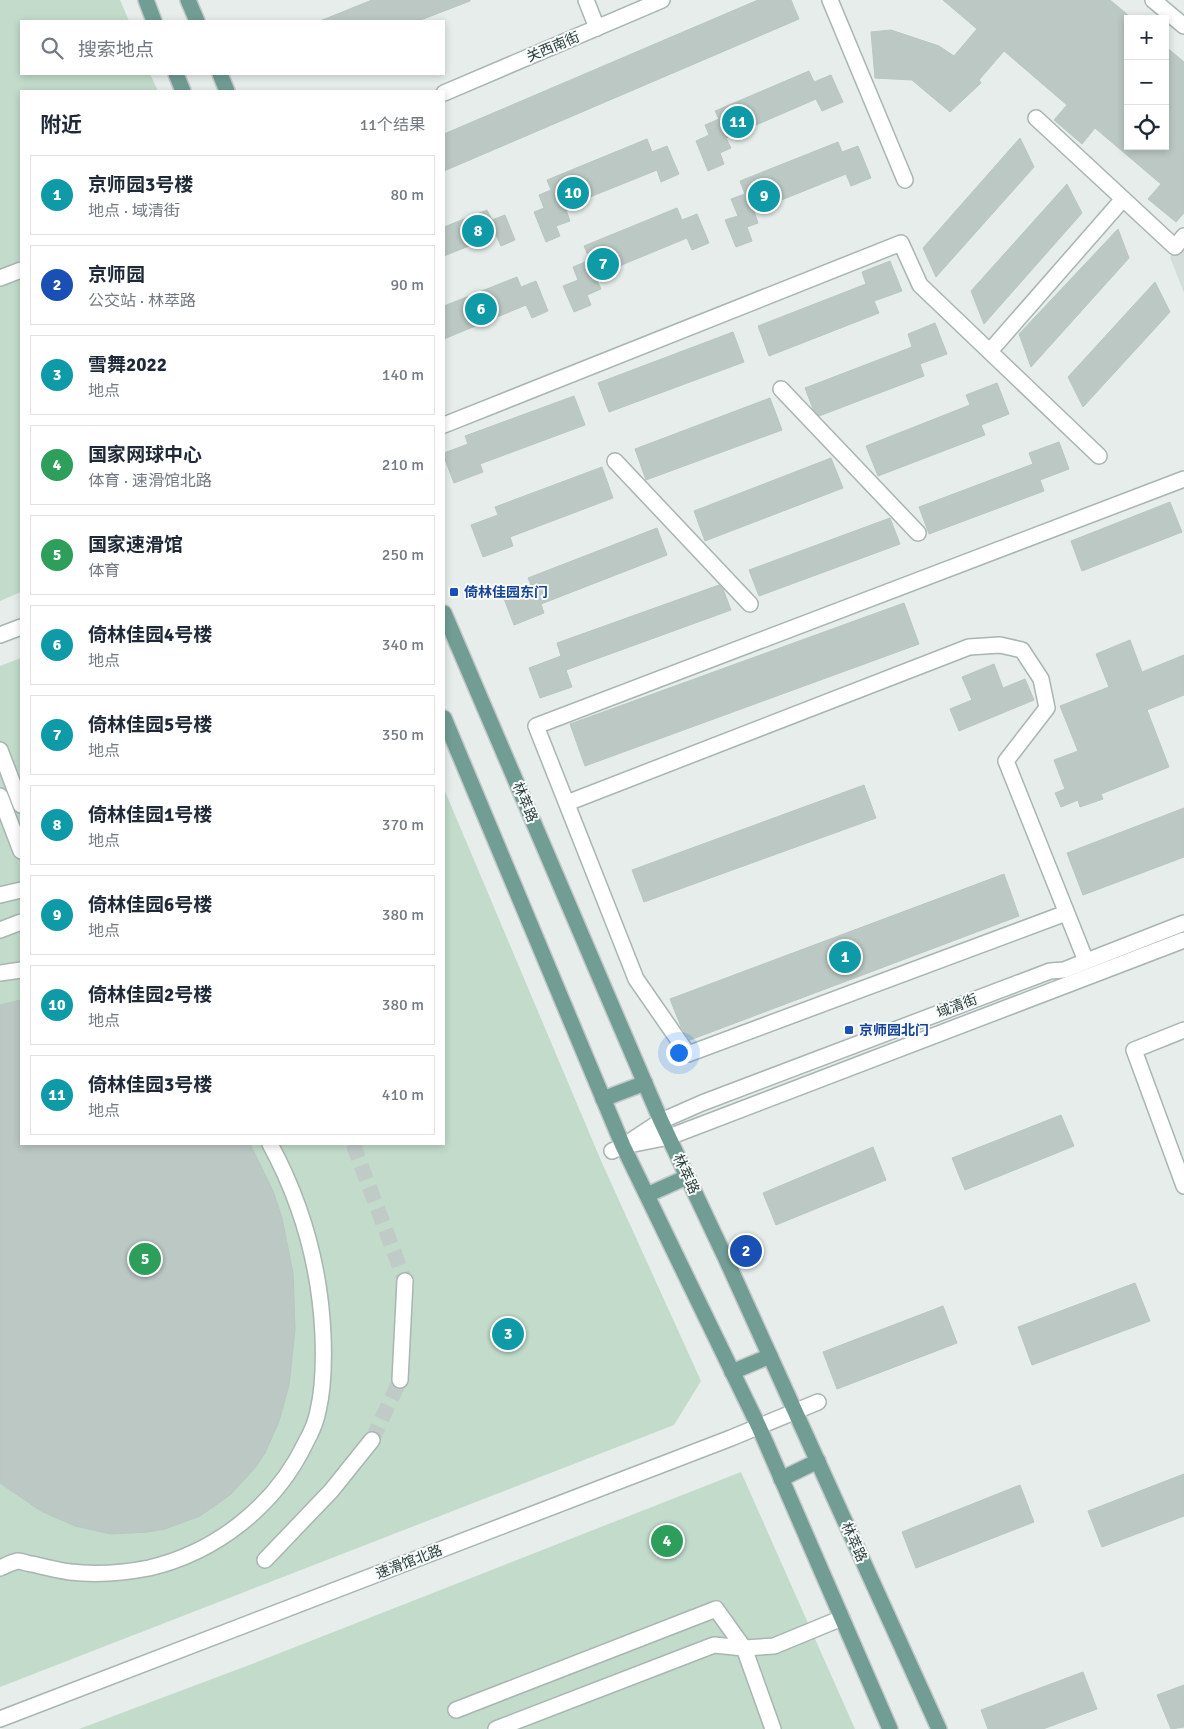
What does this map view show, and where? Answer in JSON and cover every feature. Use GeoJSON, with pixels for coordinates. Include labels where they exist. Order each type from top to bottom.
{"type":"FeatureCollection","features":[{"type":"Feature","properties":{"kind":"main road"},"geometry":{"type":"LineString","coordinates":[[146,0],[154,20]]}},
{"type":"Feature","properties":{"kind":"main road"},"geometry":{"type":"LineString","coordinates":[[188,0],[197,20]]}},
{"type":"Feature","properties":{"kind":"main road"},"geometry":{"type":"LineString","coordinates":[[176,75],[183,90]]}},
{"type":"Feature","properties":{"kind":"main road"},"geometry":{"type":"LineString","coordinates":[[220,75],[227,90]]}},
{"type":"Feature","properties":{"kind":"main road","name":"林萃路"},"geometry":{"type":"LineString","coordinates":[[445,615],[661,1121],[939,1729]]}},
{"type":"Feature","properties":{"kind":"main road"},"geometry":{"type":"LineString","coordinates":[[445,720],[603,1099],[618,1148],[647,1196],[759,1427],[890,1729]]}},
{"type":"Feature","properties":{"kind":"main road"},"geometry":{"type":"LineString","coordinates":[[603,1099],[645,1083]]}},
{"type":"Feature","properties":{"kind":"main road"},"geometry":{"type":"LineString","coordinates":[[647,1196],[687,1177]]}},
{"type":"Feature","properties":{"kind":"main road"},"geometry":{"type":"LineString","coordinates":[[732,1372],[770,1356]]}},
{"type":"Feature","properties":{"kind":"main road"},"geometry":{"type":"LineString","coordinates":[[781,1479],[818,1461]]}},
{"type":"Feature","properties":{"kind":"street"},"geometry":{"type":"LineString","coordinates":[[586,0],[597,28]]}},
{"type":"Feature","properties":{"kind":"street","name":"关西南街"},"geometry":{"type":"LineString","coordinates":[[445,93],[662,0]]}},
{"type":"Feature","properties":{"kind":"street"},"geometry":{"type":"LineString","coordinates":[[830,0],[905,180]]}},
{"type":"Feature","properties":{"kind":"street"},"geometry":{"type":"LineString","coordinates":[[1153,0],[1184,26]]}},
{"type":"Feature","properties":{"kind":"street"},"geometry":{"type":"LineString","coordinates":[[1036,118],[1175,247],[1184,236]]}},
{"type":"Feature","properties":{"kind":"street"},"geometry":{"type":"LineString","coordinates":[[990,351],[1123,199]]}},
{"type":"Feature","properties":{"kind":"street"},"geometry":{"type":"LineString","coordinates":[[445,425],[901,243],[920,285],[1099,456]]}},
{"type":"Feature","properties":{"kind":"street"},"geometry":{"type":"LineString","coordinates":[[0,278],[20,270]]}},
{"type":"Feature","properties":{"kind":"street"},"geometry":{"type":"LineString","coordinates":[[781,389],[918,533]]}},
{"type":"Feature","properties":{"kind":"street"},"geometry":{"type":"LineString","coordinates":[[615,460],[750,604]]}},
{"type":"Feature","properties":{"kind":"street"},"geometry":{"type":"LineString","coordinates":[[1066,913],[688,1054],[636,979],[536,726],[1184,479]]}},
{"type":"Feature","properties":{"kind":"street"},"geometry":{"type":"LineString","coordinates":[[0,635],[20,627]]}},
{"type":"Feature","properties":{"kind":"street"},"geometry":{"type":"LineString","coordinates":[[567,803],[970,647],[1000,645],[1022,650],[1041,679],[1047,708],[1006,761],[1086,962]]}},
{"type":"Feature","properties":{"kind":"street"},"geometry":{"type":"LineString","coordinates":[[0,750],[20,802]]}},
{"type":"Feature","properties":{"kind":"street"},"geometry":{"type":"LineString","coordinates":[[0,796],[20,848]]}},
{"type":"Feature","properties":{"kind":"street"},"geometry":{"type":"LineString","coordinates":[[0,895],[20,890]]}},
{"type":"Feature","properties":{"kind":"street"},"geometry":{"type":"LineString","coordinates":[[0,930],[20,922]]}},
{"type":"Feature","properties":{"kind":"street","name":"域清街"},"geometry":{"type":"LineString","coordinates":[[618,1148],[661,1121],[711,1100],[1050,971],[1064,970],[1086,962],[1184,923]]}},
{"type":"Feature","properties":{"kind":"street","name":"域清街"},"geometry":{"type":"LineString","coordinates":[[618,1148],[669,1137],[1184,940]]}},
{"type":"Feature","properties":{"kind":"street"},"geometry":{"type":"LineString","coordinates":[[0,972],[20,970]]}},
{"type":"Feature","properties":{"kind":"street"},"geometry":{"type":"LineString","coordinates":[[1184,1030],[1134,1050],[1180,1164],[1184,1186]]}},
{"type":"Feature","properties":{"kind":"street"},"geometry":{"type":"LineString","coordinates":[[0,1568],[18,1561],[69,1571],[109,1573],[129,1571],[169,1562],[209,1545],[246,1520],[272,1494],[290,1471],[308,1439],[318,1412],[324,1364],[322,1314],[316,1274],[304,1220],[287,1177],[271,1145]]}},
{"type":"Feature","properties":{"kind":"street"},"geometry":{"type":"LineString","coordinates":[[400,1380],[405,1281]]}},
{"type":"Feature","properties":{"kind":"street","name":"速滑馆北路"},"geometry":{"type":"LineString","coordinates":[[0,1719],[759,1427],[818,1402]]}},
{"type":"Feature","properties":{"kind":"street"},"geometry":{"type":"LineString","coordinates":[[265,1560],[332,1491],[372,1440]]}},
{"type":"Feature","properties":{"kind":"street"},"geometry":{"type":"LineString","coordinates":[[456,1710],[716,1609],[744,1648],[774,1729]]}},
{"type":"Feature","properties":{"kind":"street"},"geometry":{"type":"LineString","coordinates":[[496,1729],[714,1645],[744,1648],[774,1646],[842,1618]]}},
{"type":"Feature","properties":{"kind":"shaded area"},"geometry":{"type":"Polygon","coordinates":[[[1184,242],[1184,293],[1170,257],[1184,242]]]}},
{"type":"Feature","properties":{"kind":"green space"},"geometry":{"type":"Polygon","coordinates":[[[0,0],[120,0],[129,20],[20,20],[20,75],[150,75],[158,90],[20,90],[20,592],[0,601],[0,0]]]}},
{"type":"Feature","properties":{"kind":"green space"},"geometry":{"type":"Polygon","coordinates":[[[20,658],[20,1145],[445,1145],[445,791],[602,1163],[701,1381],[674,1425],[0,1687],[0,666],[20,658]]]}},
{"type":"Feature","properties":{"kind":"green space"},"geometry":{"type":"Polygon","coordinates":[[[741,1472],[855,1729],[79,1729],[257,1662],[741,1472]]]}},
{"type":"Feature","properties":{"kind":"building"},"geometry":{"type":"Polygon","coordinates":[[[372,0],[470,0],[421,20],[322,20],[372,0]]]}},
{"type":"Feature","properties":{"kind":"building"},"geometry":{"type":"Polygon","coordinates":[[[758,0],[791,0],[799,19],[445,171],[445,134],[758,0]]]}},
{"type":"Feature","properties":{"kind":"building"},"geometry":{"type":"Polygon","coordinates":[[[943,0],[1110,0],[1128,15],[1124,15],[1124,150],[1169,150],[1169,49],[1184,62],[1184,213],[1176,222],[1148,199],[1161,184],[1095,128],[1082,144],[1054,120],[1067,105],[1004,51],[979,80],[981,83],[950,112],[912,80],[875,78],[871,32],[891,30],[939,46],[954,56],[977,29],[943,0]]]}},
{"type":"Feature","properties":{"kind":"building"},"geometry":{"type":"Polygon","coordinates":[[[809,71],[814,82],[831,75],[843,102],[822,111],[816,99],[726,138],[731,148],[720,153],[724,164],[708,171],[696,141],[709,135],[705,125],[719,119],[715,111],[809,71]]]}},
{"type":"Feature","properties":{"kind":"building"},"geometry":{"type":"Polygon","coordinates":[[[1020,138],[1034,167],[936,277],[923,248],[1020,138]]]}},
{"type":"Feature","properties":{"kind":"building"},"geometry":{"type":"Polygon","coordinates":[[[647,139],[652,152],[667,146],[679,174],[661,182],[657,170],[565,207],[570,221],[556,226],[560,236],[546,242],[534,212],[544,208],[539,195],[551,190],[547,180],[647,139]]]}},
{"type":"Feature","properties":{"kind":"building"},"geometry":{"type":"Polygon","coordinates":[[[838,142],[842,152],[858,146],[871,178],[851,186],[846,174],[754,211],[758,223],[747,227],[752,241],[736,247],[725,220],[738,216],[731,199],[745,194],[740,181],[838,142]]]}},
{"type":"Feature","properties":{"kind":"building"},"geometry":{"type":"Polygon","coordinates":[[[1067,184],[1082,213],[984,324],[971,291],[1067,184]]]}},
{"type":"Feature","properties":{"kind":"building"},"geometry":{"type":"Polygon","coordinates":[[[677,208],[682,220],[697,214],[709,243],[692,250],[687,238],[595,276],[601,289],[587,295],[591,305],[574,312],[563,286],[578,280],[573,267],[590,260],[584,246],[677,208]]]}},
{"type":"Feature","properties":{"kind":"building"},"geometry":{"type":"Polygon","coordinates":[[[487,210],[492,220],[505,215],[515,240],[501,246],[496,235],[445,256],[445,227],[487,210]]]}},
{"type":"Feature","properties":{"kind":"building"},"geometry":{"type":"Polygon","coordinates":[[[1118,229],[1129,258],[1031,367],[1019,334],[1118,229]]]}},
{"type":"Feature","properties":{"kind":"building"},"geometry":{"type":"Polygon","coordinates":[[[890,261],[902,291],[874,301],[879,313],[769,356],[758,326],[866,284],[862,272],[890,261]]]}},
{"type":"Feature","properties":{"kind":"building"},"geometry":{"type":"Polygon","coordinates":[[[517,277],[521,287],[536,281],[548,311],[532,318],[526,305],[445,339],[445,306],[517,277]]]}},
{"type":"Feature","properties":{"kind":"building"},"geometry":{"type":"Polygon","coordinates":[[[1155,282],[1170,312],[1083,407],[1068,377],[1155,282]]]}},
{"type":"Feature","properties":{"kind":"building"},"geometry":{"type":"Polygon","coordinates":[[[935,323],[947,354],[920,364],[924,376],[819,416],[813,409],[805,388],[912,347],[908,334],[935,323]]]}},
{"type":"Feature","properties":{"kind":"building"},"geometry":{"type":"Polygon","coordinates":[[[733,332],[744,362],[609,412],[598,383],[733,332]]]}},
{"type":"Feature","properties":{"kind":"building"},"geometry":{"type":"Polygon","coordinates":[[[997,383],[1009,414],[981,425],[985,435],[878,476],[866,446],[970,405],[966,395],[997,383]]]}},
{"type":"Feature","properties":{"kind":"building"},"geometry":{"type":"Polygon","coordinates":[[[574,396],[585,425],[480,464],[483,472],[454,483],[445,460],[445,453],[468,444],[465,436],[574,396]]]}},
{"type":"Feature","properties":{"kind":"building"},"geometry":{"type":"Polygon","coordinates":[[[770,398],[782,430],[646,480],[635,449],[770,398]]]}},
{"type":"Feature","properties":{"kind":"building"},"geometry":{"type":"Polygon","coordinates":[[[1059,442],[1069,469],[1040,480],[1044,491],[929,534],[919,507],[1033,464],[1029,453],[1059,442]]]}},
{"type":"Feature","properties":{"kind":"building"},"geometry":{"type":"Polygon","coordinates":[[[831,458],[843,488],[705,541],[694,511],[831,458]]]}},
{"type":"Feature","properties":{"kind":"building"},"geometry":{"type":"Polygon","coordinates":[[[602,467],[613,498],[510,537],[513,546],[483,557],[471,525],[498,515],[495,507],[602,467]]]}},
{"type":"Feature","properties":{"kind":"building"},"geometry":{"type":"Polygon","coordinates":[[[1170,502],[1182,532],[1082,571],[1071,541],[1170,502]]]}},
{"type":"Feature","properties":{"kind":"building"},"geometry":{"type":"Polygon","coordinates":[[[890,518],[900,544],[759,596],[749,570],[890,518]]]}},
{"type":"Feature","properties":{"kind":"building"},"geometry":{"type":"Polygon","coordinates":[[[657,528],[667,555],[541,604],[544,613],[514,625],[503,596],[531,585],[528,578],[657,528]]]}},
{"type":"Feature","properties":{"kind":"building"},"geometry":{"type":"Polygon","coordinates":[[[719,585],[723,589],[731,610],[566,670],[572,687],[540,698],[529,668],[561,656],[557,643],[719,585]]]}},
{"type":"Feature","properties":{"kind":"building"},"geometry":{"type":"Polygon","coordinates":[[[904,603],[919,644],[585,766],[570,724],[904,603]]]}},
{"type":"Feature","properties":{"kind":"building"},"geometry":{"type":"Polygon","coordinates":[[[1130,640],[1142,672],[1184,655],[1184,695],[1147,710],[1169,767],[1101,794],[1103,799],[1080,807],[1078,800],[1061,807],[1055,793],[1065,789],[1054,760],[1078,751],[1060,706],[1109,687],[1096,654],[1130,640]]]}},
{"type":"Feature","properties":{"kind":"building"},"geometry":{"type":"Polygon","coordinates":[[[994,664],[1003,688],[1025,679],[1034,700],[959,731],[950,709],[972,700],[962,677],[994,664]]]}},
{"type":"Feature","properties":{"kind":"building"},"geometry":{"type":"Polygon","coordinates":[[[864,785],[876,818],[644,902],[632,870],[864,785]]]}},
{"type":"Feature","properties":{"kind":"building"},"geometry":{"type":"Polygon","coordinates":[[[1184,808],[1184,857],[1083,895],[1067,853],[1184,808]]]}},
{"type":"Feature","properties":{"kind":"building"},"geometry":{"type":"Polygon","coordinates":[[[1004,874],[1019,916],[690,1040],[681,1027],[670,999],[1004,874]]]}},
{"type":"Feature","properties":{"kind":"building"},"geometry":{"type":"Polygon","coordinates":[[[20,1000],[20,1145],[250,1145],[273,1191],[282,1218],[293,1273],[295,1329],[289,1385],[279,1421],[265,1453],[255,1468],[230,1495],[200,1516],[165,1529],[111,1534],[75,1526],[41,1511],[0,1483],[0,1005],[20,1000]]]}},
{"type":"Feature","properties":{"kind":"building"},"geometry":{"type":"Polygon","coordinates":[[[1061,1115],[1074,1146],[965,1190],[952,1158],[1061,1115]]]}},
{"type":"Feature","properties":{"kind":"building"},"geometry":{"type":"Polygon","coordinates":[[[873,1147],[886,1180],[776,1225],[763,1193],[873,1147]]]}},
{"type":"Feature","properties":{"kind":"building"},"geometry":{"type":"Polygon","coordinates":[[[1135,1283],[1150,1321],[1032,1365],[1018,1327],[1135,1283]]]}},
{"type":"Feature","properties":{"kind":"building"},"geometry":{"type":"Polygon","coordinates":[[[943,1306],[957,1343],[837,1389],[823,1352],[943,1306]]]}},
{"type":"Feature","properties":{"kind":"building"},"geometry":{"type":"Polygon","coordinates":[[[1184,1474],[1184,1516],[1102,1547],[1088,1511],[1184,1474]]]}},
{"type":"Feature","properties":{"kind":"building"},"geometry":{"type":"Polygon","coordinates":[[[1020,1485],[1034,1522],[916,1568],[902,1532],[1020,1485]]]}},
{"type":"Feature","properties":{"kind":"building"},"geometry":{"type":"Polygon","coordinates":[[[1083,1672],[1097,1709],[1043,1729],[988,1729],[981,1710],[1083,1672]]]}},
{"type":"Feature","properties":{"kind":"building"},"geometry":{"type":"Polygon","coordinates":[[[1184,1685],[1184,1727],[1171,1729],[1157,1695],[1184,1685]]]}},
{"type":"Feature","properties":{"kind":"tunnel"},"geometry":{"type":"LineString","coordinates":[[353,1145],[405,1281]]}},
{"type":"Feature","properties":{"kind":"tunnel"},"geometry":{"type":"LineString","coordinates":[[372,1440],[400,1380]]}},
{"type":"Feature","properties":{"kind":"place","name":"倚林佳园3号楼"},"geometry":{"type":"Point","coordinates":[738,122]}},
{"type":"Feature","properties":{"kind":"place","name":"倚林佳园2号楼"},"geometry":{"type":"Point","coordinates":[573,193]}},
{"type":"Feature","properties":{"kind":"place","name":"倚林佳园6号楼"},"geometry":{"type":"Point","coordinates":[764,196]}},
{"type":"Feature","properties":{"kind":"place","name":"倚林佳园1号楼"},"geometry":{"type":"Point","coordinates":[478,231]}},
{"type":"Feature","properties":{"kind":"place","name":"倚林佳园5号楼"},"geometry":{"type":"Point","coordinates":[603,264]}},
{"type":"Feature","properties":{"kind":"place","name":"倚林佳园4号楼"},"geometry":{"type":"Point","coordinates":[481,309]}},
{"type":"Feature","properties":{"kind":"place","name":"倚林佳园东门"},"geometry":{"type":"Point","coordinates":[454,592]}},
{"type":"Feature","properties":{"kind":"place","name":"京师园3号楼"},"geometry":{"type":"Point","coordinates":[845,957]}},
{"type":"Feature","properties":{"kind":"place","name":"京师园北门"},"geometry":{"type":"Point","coordinates":[849,1030]}},
{"type":"Feature","properties":{"kind":"place","name":"京师园"},"geometry":{"type":"Point","coordinates":[746,1251]}},
{"type":"Feature","properties":{"kind":"place","name":"国家速滑馆"},"geometry":{"type":"Point","coordinates":[145,1259]}},
{"type":"Feature","properties":{"kind":"place","name":"雪舞2022"},"geometry":{"type":"Point","coordinates":[508,1334]}},
{"type":"Feature","properties":{"kind":"place","name":"国家网球中心"},"geometry":{"type":"Point","coordinates":[667,1541]}}]}
